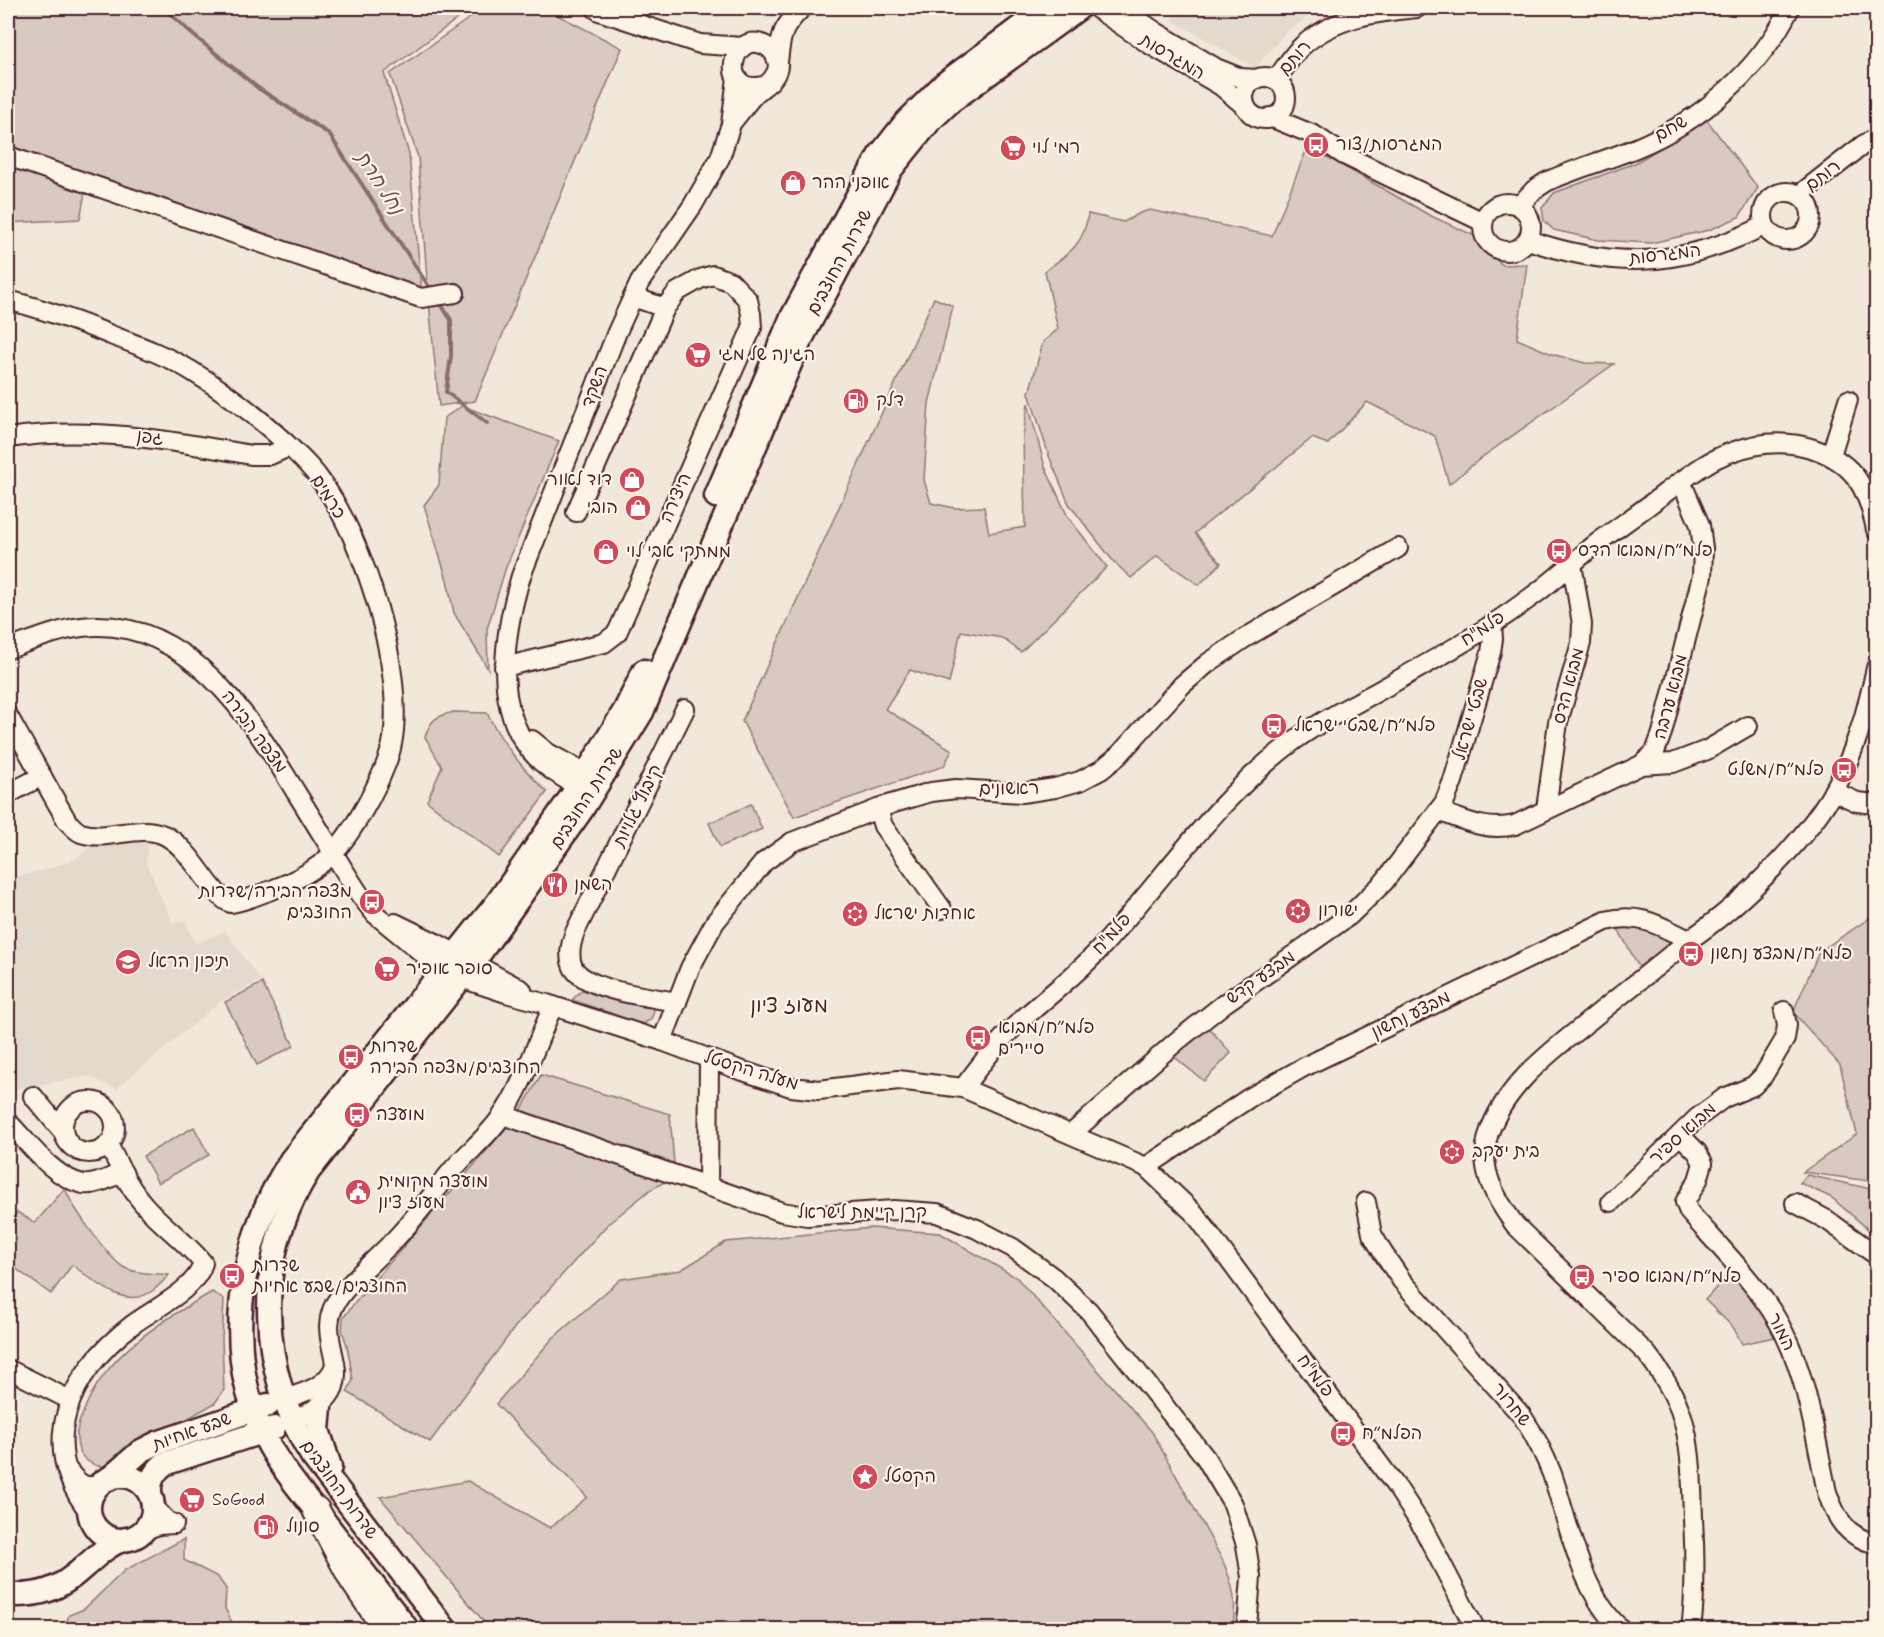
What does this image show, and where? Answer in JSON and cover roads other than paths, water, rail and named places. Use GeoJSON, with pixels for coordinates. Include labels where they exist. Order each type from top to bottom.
{"type":"FeatureCollection","features":[{"type":"Feature","properties":{"kind":"highway"},"geometry":{"type":"LineString","coordinates":[[316,1510],[353,1580],[387,1629]]}},
{"type":"Feature","properties":{"kind":"main road","name":"שדרות החוצבים"},"geometry":{"type":"LineString","coordinates":[[586,783],[640,682],[766,373],[791,319],[879,156],[905,123],[945,83],[1046,8]]}},
{"type":"Feature","properties":{"kind":"main road","name":"שדרות החוצבים"},"geometry":{"type":"LineString","coordinates":[[446,1629],[312,1456],[284,1399],[271,1352],[269,1308],[274,1256],[291,1203],[308,1172],[459,966],[497,903],[642,711],[799,343],[891,169],[929,122],[951,101],[1079,8]]}},
{"type":"Feature","properties":{"kind":"main road","name":"שדרות החוצבים"},"geometry":{"type":"LineString","coordinates":[[408,1629],[285,1470],[262,1432],[243,1367],[239,1322],[242,1294],[255,1242],[277,1184],[291,1160],[311,1134],[459,966]]}},
{"type":"Feature","properties":{"kind":"main road"},"geometry":{"type":"LineString","coordinates":[[215,1422],[223,1416],[234,1400],[243,1367]]}},
{"type":"Feature","properties":{"kind":"main road","name":"שבע אחיות"},"geometry":{"type":"LineString","coordinates":[[104,1481],[141,1451],[158,1443],[284,1399]]}},
{"type":"Feature","properties":{"kind":"main road"},"geometry":{"type":"LineString","coordinates":[[320,1407],[318,1430],[338,1491]]}},
{"type":"Feature","properties":{"kind":"main road","name":"שבע אחיות"},"geometry":{"type":"LineString","coordinates":[[152,1500],[150,1484],[154,1473],[171,1460],[293,1421]]}},
{"type":"Feature","properties":{"kind":"main road"},"geometry":{"type":"LineString","coordinates":[[206,1449],[253,1453],[273,1461],[285,1470]]}},
{"type":"Feature","properties":{"kind":"main road"},"geometry":{"type":"LineString","coordinates":[[8,1595],[44,1593],[54,1589],[73,1576],[104,1549],[135,1534],[151,1519],[152,1500],[139,1482],[132,1478],[117,1476],[104,1481],[93,1492],[90,1503],[92,1530],[88,1551],[73,1576]]}},
{"type":"Feature","properties":{"kind":"main road"},"geometry":{"type":"LineString","coordinates":[[90,1516],[95,1527],[109,1537],[135,1534]]}},
{"type":"Feature","properties":{"kind":"street"},"geometry":{"type":"LineString","coordinates":[[595,8],[700,44],[723,58],[748,87],[764,86],[775,76],[781,34],[786,24],[802,8]]}},
{"type":"Feature","properties":{"kind":"street","name":"המגרסות"},"geometry":{"type":"LineString","coordinates":[[1096,8],[1149,44],[1221,86],[1246,107]]}},
{"type":"Feature","properties":{"kind":"street","name":"רותם"},"geometry":{"type":"LineString","coordinates":[[1276,80],[1307,42],[1334,25],[1371,13],[1417,8]]}},
{"type":"Feature","properties":{"kind":"street","name":"שחם"},"geometry":{"type":"LineString","coordinates":[[1519,206],[1534,190],[1546,182],[1639,147],[1686,121],[1710,104],[1757,60],[1790,8]]}},
{"type":"Feature","properties":{"kind":"street","name":"המגרסות"},"geometry":{"type":"LineString","coordinates":[[1130,12],[1222,71],[1241,78],[1257,79]]}},
{"type":"Feature","properties":{"kind":"street"},"geometry":{"type":"LineString","coordinates":[[736,75],[735,58],[747,45],[767,31],[786,24]]}},
{"type":"Feature","properties":{"kind":"street"},"geometry":{"type":"LineString","coordinates":[[700,44],[764,45],[771,49],[778,62]]}},
{"type":"Feature","properties":{"kind":"street","name":"השקד"},"geometry":{"type":"LineString","coordinates":[[504,667],[507,632],[521,576],[617,332],[640,282],[708,180],[720,158],[731,124],[736,75]]}},
{"type":"Feature","properties":{"kind":"street"},"geometry":{"type":"LineString","coordinates":[[1314,135],[1270,117],[1256,116],[1246,107],[1245,90],[1251,82],[1257,79],[1267,77],[1276,80],[1284,91],[1285,101],[1301,123],[1314,135],[1344,155],[1483,222]]}},
{"type":"Feature","properties":{"kind":"street","name":"השקד"},"geometry":{"type":"LineString","coordinates":[[731,124],[764,86]]}},
{"type":"Feature","properties":{"kind":"street"},"geometry":{"type":"LineString","coordinates":[[1270,117],[1279,113],[1285,101]]}},
{"type":"Feature","properties":{"kind":"street","name":"רותם"},"geometry":{"type":"LineString","coordinates":[[1799,195],[1863,145],[1876,138]]}},
{"type":"Feature","properties":{"kind":"street"},"geometry":{"type":"LineString","coordinates":[[8,156],[421,298],[455,293]]}},
{"type":"Feature","properties":{"kind":"street"},"geometry":{"type":"LineString","coordinates":[[1784,192],[1799,195],[1807,202],[1811,214],[1810,225],[1803,234],[1793,240],[1781,240],[1771,235],[1764,226],[1763,211],[1770,198],[1784,192]]}},
{"type":"Feature","properties":{"kind":"street"},"geometry":{"type":"LineString","coordinates":[[1508,203],[1519,206],[1525,211],[1530,221],[1531,229],[1528,240],[1523,246],[1513,251],[1498,250],[1488,244],[1484,237],[1483,222],[1488,212],[1497,205],[1508,203]]}},
{"type":"Feature","properties":{"kind":"street","name":"המגרסות"},"geometry":{"type":"LineString","coordinates":[[1528,240],[1589,257],[1645,260],[1674,258],[1703,252],[1732,242],[1764,226]]}},
{"type":"Feature","properties":{"kind":"street","name":"היצירה"},"geometry":{"type":"LineString","coordinates":[[504,667],[604,643],[617,633],[752,328],[748,300],[731,282],[712,275],[676,291],[665,308],[576,512]]}},
{"type":"Feature","properties":{"kind":"street"},"geometry":{"type":"LineString","coordinates":[[633,297],[665,308]]}},
{"type":"Feature","properties":{"kind":"street","name":"כרמים"},"geometry":{"type":"LineString","coordinates":[[8,300],[84,324],[156,353],[188,369],[231,396],[265,423],[321,481],[357,546],[370,582],[382,627],[393,682],[392,744],[376,788],[349,835],[334,854],[310,873],[241,902],[231,903],[220,897],[177,842],[161,834],[143,831],[99,836],[80,832],[67,821],[42,776]]}},
{"type":"Feature","properties":{"kind":"street"},"geometry":{"type":"LineString","coordinates":[[1831,455],[1848,400]]}},
{"type":"Feature","properties":{"kind":"street","name":"גפן"},"geometry":{"type":"LineString","coordinates":[[8,438],[70,433],[118,434],[270,455],[289,447]]}},
{"type":"Feature","properties":{"kind":"street","name":"פלמ\"ח"},"geometry":{"type":"LineString","coordinates":[[1476,1629],[1422,1526],[1398,1489],[1195,1214],[1146,1167],[963,1088],[1012,1028],[1083,968],[1200,829],[1267,761],[1298,738],[1470,640],[1528,600],[1702,466],[1730,452],[1759,444],[1784,442],[1831,455],[1853,472],[1868,497],[1876,530]]}},
{"type":"Feature","properties":{"kind":"street","name":"מבוא ערבה"},"geometry":{"type":"LineString","coordinates":[[1438,811],[1485,827],[1501,829],[1515,825],[1641,765],[1655,752],[1662,733],[1702,576],[1703,548],[1700,525],[1681,481]]}},
{"type":"Feature","properties":{"kind":"street","name":"ראשונים"},"geometry":{"type":"LineString","coordinates":[[662,1041],[690,968],[715,922],[764,862],[792,842],[878,809],[931,792],[956,789],[1022,793],[1055,788],[1080,781],[1101,771],[1182,685],[1208,663],[1245,638],[1398,548]]}},
{"type":"Feature","properties":{"kind":"street","name":"מבוא הדס"},"geometry":{"type":"LineString","coordinates":[[1546,809],[1558,722],[1581,644],[1582,624],[1572,564]]}},
{"type":"Feature","properties":{"kind":"street","name":"שבטי ישראל"},"geometry":{"type":"LineString","coordinates":[[1438,811],[1454,781],[1491,652],[1492,624]]}},
{"type":"Feature","properties":{"kind":"street","name":"מצפה הבירה"},"geometry":{"type":"LineString","coordinates":[[8,649],[82,627],[144,633],[180,651],[237,704],[263,739],[360,895],[375,914],[459,966]]}},
{"type":"Feature","properties":{"kind":"street"},"geometry":{"type":"LineString","coordinates":[[504,667],[505,687],[513,718],[536,759],[586,783]]}},
{"type":"Feature","properties":{"kind":"street"},"geometry":{"type":"LineString","coordinates":[[1691,1629],[1696,1596],[1692,1485],[1685,1425],[1675,1399],[1663,1374],[1647,1354],[1515,1225],[1498,1201],[1489,1182],[1486,1160],[1488,1138],[1497,1115],[1532,1070],[1689,940],[1708,927],[1759,882],[1807,828],[1840,780],[1866,711],[1876,668]]}},
{"type":"Feature","properties":{"kind":"street","name":"קיבוץ גלויות"},"geometry":{"type":"LineString","coordinates":[[677,1002],[600,986],[586,979],[574,969],[570,958],[571,944],[576,932],[686,709]]}},
{"type":"Feature","properties":{"kind":"street"},"geometry":{"type":"LineString","coordinates":[[8,716],[42,776],[8,794]]}},
{"type":"Feature","properties":{"kind":"street"},"geometry":{"type":"LineString","coordinates":[[1641,765],[1673,763],[1707,750],[1748,726]]}},
{"type":"Feature","properties":{"kind":"street"},"geometry":{"type":"LineString","coordinates":[[1833,791],[1857,802],[1876,804]]}},
{"type":"Feature","properties":{"kind":"street"},"geometry":{"type":"LineString","coordinates":[[878,809],[883,826],[942,909]]}},
{"type":"Feature","properties":{"kind":"street","name":"מבצע קדש"},"geometry":{"type":"LineString","coordinates":[[1071,1134],[1211,1014],[1349,916],[1384,882],[1438,811]]}},
{"type":"Feature","properties":{"kind":"street","name":"מבצע נחשון"},"geometry":{"type":"LineString","coordinates":[[1146,1167],[1249,1098],[1304,1067],[1606,921],[1621,917],[1637,918],[1652,922],[1689,940]]}},
{"type":"Feature","properties":{"kind":"street","name":"מעלה הקסטל"},"geometry":{"type":"LineString","coordinates":[[459,966],[550,1005],[662,1041],[791,1087],[819,1090],[898,1080],[963,1088]]}},
{"type":"Feature","properties":{"kind":"street"},"geometry":{"type":"LineString","coordinates":[[293,1421],[320,1407],[333,1390],[337,1373],[329,1319],[341,1295],[399,1235],[456,1165],[487,1136],[503,1115],[513,1098],[550,1005]]}},
{"type":"Feature","properties":{"kind":"street","name":"מבוא ספיר"},"geometry":{"type":"LineString","coordinates":[[1611,1202],[1697,1118],[1724,1098],[1753,1086],[1763,1076],[1785,1039],[1788,1025],[1784,1011]]}},
{"type":"Feature","properties":{"kind":"street"},"geometry":{"type":"LineString","coordinates":[[708,1186],[709,1059]]}},
{"type":"Feature","properties":{"kind":"street"},"geometry":{"type":"LineString","coordinates":[[33,1096],[63,1132],[66,1140],[80,1151],[92,1153],[108,1144],[113,1137],[114,1119],[103,1105],[95,1101],[78,1103],[70,1108],[63,1123],[63,1132]]}},
{"type":"Feature","properties":{"kind":"street","name":"קרן קיימת לישראל"},"geometry":{"type":"LineString","coordinates":[[503,1115],[764,1207],[793,1215],[827,1216],[894,1210],[937,1214],[1013,1248],[1054,1278],[1089,1311],[1205,1457],[1233,1504],[1246,1545],[1251,1577],[1245,1629]]}},
{"type":"Feature","properties":{"kind":"street"},"geometry":{"type":"LineString","coordinates":[[8,1122],[44,1162],[83,1184],[97,1182],[123,1172]]}},
{"type":"Feature","properties":{"kind":"street","name":"המור"},"geometry":{"type":"LineString","coordinates":[[1680,1135],[1697,1152],[1703,1163],[1698,1180],[1685,1202],[1689,1212],[1734,1262],[1771,1310],[1798,1368],[1827,1492],[1834,1512],[1847,1530],[1876,1544]]}},
{"type":"Feature","properties":{"kind":"street"},"geometry":{"type":"LineString","coordinates":[[90,1516],[73,1490],[65,1460],[63,1427],[70,1400],[82,1377],[104,1348],[133,1324],[191,1284],[201,1274],[203,1263],[144,1206],[108,1144]]}},
{"type":"Feature","properties":{"kind":"street","name":"שחרור"},"geometry":{"type":"LineString","coordinates":[[1366,1202],[1372,1234],[1395,1272],[1522,1416],[1537,1439],[1551,1473],[1574,1551],[1602,1605],[1622,1629]]}},
{"type":"Feature","properties":{"kind":"street"},"geometry":{"type":"LineString","coordinates":[[1795,1203],[1827,1220],[1876,1255]]}},
{"type":"Feature","properties":{"kind":"street"},"geometry":{"type":"LineString","coordinates":[[284,1399],[309,1390],[326,1380],[336,1363]]}},
{"type":"Feature","properties":{"kind":"street"},"geometry":{"type":"LineString","coordinates":[[8,1369],[70,1400]]}},
{"type":"Feature","properties":{"kind":"street"},"geometry":{"type":"LineString","coordinates":[[65,1460],[68,1470],[83,1485],[94,1487],[104,1481]]}},
{"type":"Feature","properties":{"kind":"waterway","name":"נחל חרת"},"geometry":{"type":"LineString","coordinates":[[164,8],[258,88],[329,134],[431,290]]}},
{"type":"Feature","properties":{"kind":"waterway","name":"נחל חרת"},"geometry":{"type":"LineString","coordinates":[[439,301],[451,320],[451,356],[446,392],[487,423]]}},
{"type":"Feature","properties":{"kind":"place","name":"המגרסות/צור"},"geometry":{"type":"Point","coordinates":[1316,145]}},
{"type":"Feature","properties":{"kind":"place","name":"רמי לוי"},"geometry":{"type":"Point","coordinates":[1013,148]}},
{"type":"Feature","properties":{"kind":"place","name":"אופני ההר"},"geometry":{"type":"Point","coordinates":[793,183]}},
{"type":"Feature","properties":{"kind":"place","name":"הגינה של מגי"},"geometry":{"type":"Point","coordinates":[698,355]}},
{"type":"Feature","properties":{"kind":"place","name":"דלק"},"geometry":{"type":"Point","coordinates":[856,401]}},
{"type":"Feature","properties":{"kind":"place","name":"דוד לאור"},"geometry":{"type":"Point","coordinates":[632,480]}},
{"type":"Feature","properties":{"kind":"place","name":"הובי"},"geometry":{"type":"Point","coordinates":[638,508]}},
{"type":"Feature","properties":{"kind":"place","name":"פלמ״ח/מבוא הדס"},"geometry":{"type":"Point","coordinates":[1559,551]}},
{"type":"Feature","properties":{"kind":"place","name":"ממתקי אבי לוי"},"geometry":{"type":"Point","coordinates":[606,552]}},
{"type":"Feature","properties":{"kind":"place","name":"פלמ״ח/שבטי ישראל"},"geometry":{"type":"Point","coordinates":[1274,726]}},
{"type":"Feature","properties":{"kind":"place","name":"פלמ״ח/משלט"},"geometry":{"type":"Point","coordinates":[1844,770]}},
{"type":"Feature","properties":{"kind":"place","name":"השמן"},"geometry":{"type":"Point","coordinates":[555,885]}},
{"type":"Feature","properties":{"kind":"place","name":"מצפה הבירה/שדרות החוצבים"},"geometry":{"type":"Point","coordinates":[372,902]}},
{"type":"Feature","properties":{"kind":"place","name":"ישורון"},"geometry":{"type":"Point","coordinates":[1298,911]}},
{"type":"Feature","properties":{"kind":"place","name":"אחדות ישראל"},"geometry":{"type":"Point","coordinates":[855,914]}},
{"type":"Feature","properties":{"kind":"place","name":"פלמ״ח/מבצע נחשון"},"geometry":{"type":"Point","coordinates":[1691,954]}},
{"type":"Feature","properties":{"kind":"place","name":"תיכון הראל"},"geometry":{"type":"Point","coordinates":[128,962]}},
{"type":"Feature","properties":{"kind":"place","name":"סופר אופיר"},"geometry":{"type":"Point","coordinates":[387,969]}},
{"type":"Feature","properties":{"kind":"place","name":"פלמ״ח/מבוא סיירים"},"geometry":{"type":"Point","coordinates":[978,1038]}},
{"type":"Feature","properties":{"kind":"place","name":"שדרות החוצבים/מצפה הבירה"},"geometry":{"type":"Point","coordinates":[351,1057]}},
{"type":"Feature","properties":{"kind":"place","name":"מועצה"},"geometry":{"type":"Point","coordinates":[357,1115]}},
{"type":"Feature","properties":{"kind":"place","name":"בית יעקב"},"geometry":{"type":"Point","coordinates":[1452,1152]}},
{"type":"Feature","properties":{"kind":"place","name":"מועצה מקומית מעוז ציון"},"geometry":{"type":"Point","coordinates":[358,1192]}},
{"type":"Feature","properties":{"kind":"place","name":"שדרות החוצבים/שבע אחיות"},"geometry":{"type":"Point","coordinates":[232,1276]}},
{"type":"Feature","properties":{"kind":"place","name":"פלמ״ח/מבוא ספיר"},"geometry":{"type":"Point","coordinates":[1582,1277]}},
{"type":"Feature","properties":{"kind":"place","name":"הפלמ״ח"},"geometry":{"type":"Point","coordinates":[1343,1434]}},
{"type":"Feature","properties":{"kind":"place","name":"הקסטל"},"geometry":{"type":"Point","coordinates":[865,1477]}},
{"type":"Feature","properties":{"kind":"place","name":"SoGood"},"geometry":{"type":"Point","coordinates":[192,1500]}},
{"type":"Feature","properties":{"kind":"place","name":"סונול"},"geometry":{"type":"Point","coordinates":[266,1527]}},
{"type":"Feature","properties":{"kind":"district","name":"מעוז ציון"},"geometry":{"type":"Point","coordinates":[789,1006]}}]}
